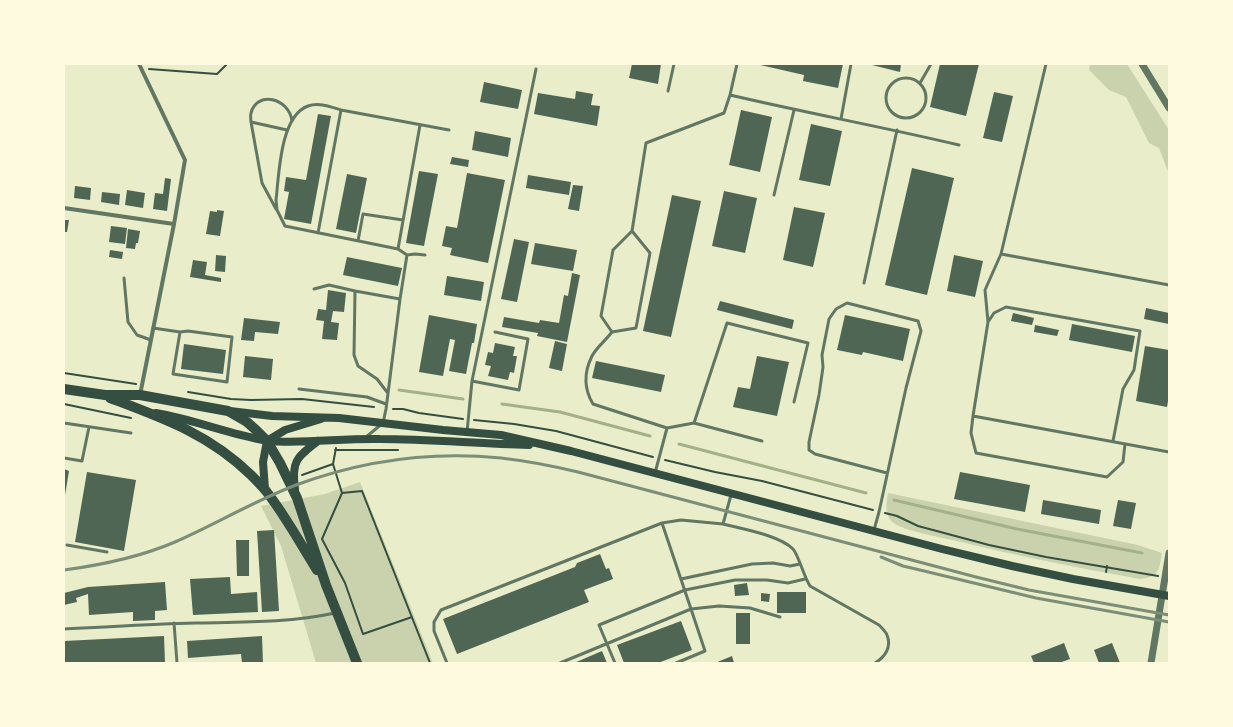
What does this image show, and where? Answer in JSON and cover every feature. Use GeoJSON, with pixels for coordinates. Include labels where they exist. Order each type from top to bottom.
{"type":"FeatureCollection","features":[{"type":"Feature","properties":{"kind":"main road"},"geometry":{"type":"LineString","coordinates":[[64,389],[105,396],[144,410],[184,427],[209,441],[231,457],[265,489],[276,504],[326,585]]}},
{"type":"Feature","properties":{"kind":"main road"},"geometry":{"type":"LineString","coordinates":[[105,396],[141,390],[228,411],[272,416],[325,417],[500,435],[655,473],[1012,566],[1073,579],[1166,595]]}},
{"type":"Feature","properties":{"kind":"main road"},"geometry":{"type":"LineString","coordinates":[[144,410],[183,418],[266,441],[363,439],[544,445]]}},
{"type":"Feature","properties":{"kind":"main road"},"geometry":{"type":"LineString","coordinates":[[228,411],[247,422],[266,441],[280,463],[296,498],[326,585],[357,663]]}},
{"type":"Feature","properties":{"kind":"main road"},"geometry":{"type":"LineString","coordinates":[[266,441],[285,430],[325,417]]}},
{"type":"Feature","properties":{"kind":"main road"},"geometry":{"type":"LineString","coordinates":[[265,489],[263,462],[266,441]]}},
{"type":"Feature","properties":{"kind":"main road"},"geometry":{"type":"LineString","coordinates":[[296,498],[293,478],[294,465],[300,456],[318,441]]}},
{"type":"Feature","properties":{"kind":"street"},"geometry":{"type":"LineString","coordinates":[[139,64],[185,160],[174,224],[141,390]]}},
{"type":"Feature","properties":{"kind":"street"},"geometry":{"type":"LineString","coordinates":[[1142,64],[1169,108]]}},
{"type":"Feature","properties":{"kind":"street"},"geometry":{"type":"LineString","coordinates":[[64,208],[174,224]]}},
{"type":"Feature","properties":{"kind":"street"},"geometry":{"type":"LineString","coordinates":[[1151,663],[1166,595],[1165,577],[1169,553]]}},
{"type":"Feature","properties":{"kind":"lane"},"geometry":{"type":"LineString","coordinates":[[668,91],[674,64]]}},
{"type":"Feature","properties":{"kind":"lane"},"geometry":{"type":"LineString","coordinates":[[612,332],[601,316],[613,250],[632,231],[646,143],[724,113],[737,64]]}},
{"type":"Feature","properties":{"kind":"lane"},"geometry":{"type":"LineString","coordinates":[[840,119],[850,64]]}},
{"type":"Feature","properties":{"kind":"lane"},"geometry":{"type":"LineString","coordinates":[[920,83],[931,64]]}},
{"type":"Feature","properties":{"kind":"lane"},"geometry":{"type":"LineString","coordinates":[[1046,64],[1001,254],[985,290],[988,322],[971,433],[976,453],[1107,477],[1122,462],[1125,444]]}},
{"type":"Feature","properties":{"kind":"lane"},"geometry":{"type":"LineString","coordinates":[[466,432],[472,381],[536,69]]}},
{"type":"Feature","properties":{"kind":"lane"},"geometry":{"type":"LineString","coordinates":[[905,77],[915,79],[920,83],[926,93],[925,105],[922,110],[913,117],[907,118],[901,118],[891,111],[886,101],[886,95],[890,84],[899,78],[905,77]]}},
{"type":"Feature","properties":{"kind":"lane"},"geometry":{"type":"LineString","coordinates":[[730,95],[794,110],[897,130],[959,145]]}},
{"type":"Feature","properties":{"kind":"lane"},"geometry":{"type":"LineString","coordinates":[[292,121],[290,110],[279,101],[266,100],[260,102],[254,107],[251,113],[251,122],[262,183],[286,226],[398,249],[407,254],[425,255]]}},
{"type":"Feature","properties":{"kind":"lane"},"geometry":{"type":"LineString","coordinates":[[277,210],[276,200],[282,147],[287,130],[292,121],[300,111],[306,107],[326,105],[341,110],[449,130]]}},
{"type":"Feature","properties":{"kind":"lane"},"geometry":{"type":"LineString","coordinates":[[318,233],[341,110]]}},
{"type":"Feature","properties":{"kind":"lane"},"geometry":{"type":"LineString","coordinates":[[774,195],[794,110]]}},
{"type":"Feature","properties":{"kind":"lane"},"geometry":{"type":"LineString","coordinates":[[251,122],[287,130]]}},
{"type":"Feature","properties":{"kind":"lane"},"geometry":{"type":"LineString","coordinates":[[398,249],[420,125]]}},
{"type":"Feature","properties":{"kind":"lane"},"geometry":{"type":"LineString","coordinates":[[864,283],[897,130]]}},
{"type":"Feature","properties":{"kind":"lane"},"geometry":{"type":"LineString","coordinates":[[358,241],[363,214],[403,220]]}},
{"type":"Feature","properties":{"kind":"lane"},"geometry":{"type":"LineString","coordinates":[[632,231],[650,253],[636,328],[612,332],[592,356],[585,377],[588,395],[593,404],[667,428],[694,423],[762,441]]}},
{"type":"Feature","properties":{"kind":"lane"},"geometry":{"type":"LineString","coordinates":[[363,439],[383,423],[407,254]]}},
{"type":"Feature","properties":{"kind":"lane"},"geometry":{"type":"LineString","coordinates":[[1001,254],[1169,285]]}},
{"type":"Feature","properties":{"kind":"lane"},"geometry":{"type":"LineString","coordinates":[[124,278],[128,322],[136,335],[151,340]]}},
{"type":"Feature","properties":{"kind":"lane"},"geometry":{"type":"LineString","coordinates":[[314,289],[329,285],[400,298]]}},
{"type":"Feature","properties":{"kind":"lane"},"geometry":{"type":"LineString","coordinates":[[355,290],[354,355],[358,366],[377,379],[387,392]]}},
{"type":"Feature","properties":{"kind":"lane"},"geometry":{"type":"LineString","coordinates":[[874,531],[879,512],[906,388],[921,331],[918,321],[847,303],[836,308],[829,319],[822,355],[823,367],[819,395],[809,442],[810,450],[815,454],[887,473]]}},
{"type":"Feature","properties":{"kind":"lane"},"geometry":{"type":"LineString","coordinates":[[988,322],[994,313],[1006,307],[1140,331],[1134,370],[1122,389],[1113,441]]}},
{"type":"Feature","properties":{"kind":"lane"},"geometry":{"type":"LineString","coordinates":[[694,423],[727,323],[808,343],[794,402]]}},
{"type":"Feature","properties":{"kind":"lane"},"geometry":{"type":"LineString","coordinates":[[153,328],[180,332],[188,331],[232,338],[227,382],[173,374],[180,332]]}},
{"type":"Feature","properties":{"kind":"lane"},"geometry":{"type":"LineString","coordinates":[[472,381],[519,390],[528,339],[495,332]]}},
{"type":"Feature","properties":{"kind":"lane"},"geometry":{"type":"LineString","coordinates":[[299,389],[367,397],[386,404]]}},
{"type":"Feature","properties":{"kind":"lane"},"geometry":{"type":"LineString","coordinates":[[973,416],[1169,452]]}},
{"type":"Feature","properties":{"kind":"lane"},"geometry":{"type":"LineString","coordinates":[[64,423],[131,433]]}},
{"type":"Feature","properties":{"kind":"lane"},"geometry":{"type":"LineString","coordinates":[[64,458],[82,461],[89,427]]}},
{"type":"Feature","properties":{"kind":"lane"},"geometry":{"type":"LineString","coordinates":[[655,473],[667,428]]}},
{"type":"Feature","properties":{"kind":"lane"},"geometry":{"type":"LineString","coordinates":[[723,524],[731,493]]}},
{"type":"Feature","properties":{"kind":"lane"},"geometry":{"type":"LineString","coordinates":[[447,663],[434,631],[434,622],[441,610],[662,523],[681,520],[723,524],[779,539],[794,550],[805,579],[810,586],[879,625],[887,635],[889,646],[886,655],[875,663]]}},
{"type":"Feature","properties":{"kind":"lane"},"geometry":{"type":"LineString","coordinates":[[662,523],[705,651],[676,663]]}},
{"type":"Feature","properties":{"kind":"lane"},"geometry":{"type":"LineString","coordinates":[[67,545],[107,552]]}},
{"type":"Feature","properties":{"kind":"lane"},"geometry":{"type":"LineString","coordinates":[[681,579],[752,564],[773,563],[790,566],[800,564]]}},
{"type":"Feature","properties":{"kind":"lane"},"geometry":{"type":"LineString","coordinates":[[615,663],[599,625],[685,590],[735,580],[767,580],[788,583],[805,579]]}},
{"type":"Feature","properties":{"kind":"lane"},"geometry":{"type":"LineString","coordinates":[[560,663],[691,609],[719,606],[750,608],[780,617]]}},
{"type":"Feature","properties":{"kind":"lane"},"geometry":{"type":"LineString","coordinates":[[64,629],[174,623],[271,621],[317,617],[338,612]]}},
{"type":"Feature","properties":{"kind":"lane"},"geometry":{"type":"LineString","coordinates":[[174,623],[177,663]]}},
{"type":"Feature","properties":{"kind":"path"},"geometry":{"type":"LineString","coordinates":[[142,71],[151,69],[217,74],[227,64]]}},
{"type":"Feature","properties":{"kind":"path"},"geometry":{"type":"LineString","coordinates":[[64,373],[141,390]]}},
{"type":"Feature","properties":{"kind":"path"},"geometry":{"type":"LineString","coordinates":[[187,392],[232,399],[302,399],[386,409],[403,409],[419,413],[514,424],[556,431],[714,472],[762,481],[897,516],[918,526],[989,545],[1046,557],[1107,566],[1165,577]]}},
{"type":"Feature","properties":{"kind":"path"},"geometry":{"type":"LineString","coordinates":[[64,404],[132,418]]}},
{"type":"Feature","properties":{"kind":"path"},"geometry":{"type":"LineString","coordinates":[[398,450],[336,450],[333,464],[342,493],[322,539],[345,584],[363,634],[412,617]]}},
{"type":"Feature","properties":{"kind":"path"},"geometry":{"type":"LineString","coordinates":[[342,493],[362,491],[430,663]]}},
{"type":"Feature","properties":{"kind":"path"},"geometry":{"type":"LineString","coordinates":[[1106,572],[1107,566]]}},
{"type":"Feature","properties":{"kind":"green space"},"geometry":{"type":"Polygon","coordinates":[[[1090,64],[1127,64],[1169,130],[1169,174],[1159,148],[1149,143],[1126,97],[1109,90],[1089,70],[1090,64]]]}},
{"type":"Feature","properties":{"kind":"green space"},"geometry":{"type":"Polygon","coordinates":[[[360,482],[433,663],[316,663],[281,546],[261,506],[325,494],[360,482]]]}},
{"type":"Feature","properties":{"kind":"green space"},"geometry":{"type":"Polygon","coordinates":[[[888,493],[1138,545],[1162,553],[1159,568],[1155,574],[1140,579],[1025,557],[916,532],[901,527],[891,521],[887,514],[886,506],[888,493]]]}},
{"type":"Feature","properties":{"kind":"building"},"geometry":{"type":"Polygon","coordinates":[[[632,64],[661,64],[658,84],[629,78],[632,64]]]}},
{"type":"Feature","properties":{"kind":"building"},"geometry":{"type":"Polygon","coordinates":[[[756,64],[843,64],[838,88],[803,81],[804,75],[756,64]]]}},
{"type":"Feature","properties":{"kind":"building"},"geometry":{"type":"Polygon","coordinates":[[[868,64],[901,64],[900,72],[868,64]]]}},
{"type":"Feature","properties":{"kind":"building"},"geometry":{"type":"Polygon","coordinates":[[[940,64],[979,64],[966,116],[930,107],[940,64]]]}},
{"type":"Feature","properties":{"kind":"building"},"geometry":{"type":"Polygon","coordinates":[[[484,82],[522,90],[518,109],[480,102],[484,82]]]}},
{"type":"Feature","properties":{"kind":"building"},"geometry":{"type":"Polygon","coordinates":[[[576,91],[593,94],[591,105],[600,106],[597,126],[534,114],[538,93],[575,99],[576,91]]]}},
{"type":"Feature","properties":{"kind":"building"},"geometry":{"type":"Polygon","coordinates":[[[994,92],[1013,96],[1002,142],[983,138],[994,92]]]}},
{"type":"Feature","properties":{"kind":"building"},"geometry":{"type":"Polygon","coordinates":[[[741,110],[772,117],[760,172],[729,165],[741,110]]]}},
{"type":"Feature","properties":{"kind":"building"},"geometry":{"type":"Polygon","coordinates":[[[318,114],[331,116],[311,224],[284,219],[289,192],[284,191],[286,177],[306,180],[318,114]]]}},
{"type":"Feature","properties":{"kind":"building"},"geometry":{"type":"Polygon","coordinates":[[[811,124],[842,131],[830,186],[799,180],[811,124]]]}},
{"type":"Feature","properties":{"kind":"building"},"geometry":{"type":"Polygon","coordinates":[[[475,131],[511,138],[508,157],[472,150],[475,131]]]}},
{"type":"Feature","properties":{"kind":"building"},"geometry":{"type":"Polygon","coordinates":[[[452,157],[469,160],[468,167],[450,164],[452,157]]]}},
{"type":"Feature","properties":{"kind":"building"},"geometry":{"type":"Polygon","coordinates":[[[912,168],[954,178],[927,295],[885,285],[912,168]]]}},
{"type":"Feature","properties":{"kind":"building"},"geometry":{"type":"Polygon","coordinates":[[[419,171],[438,174],[424,246],[406,243],[419,171]]]}},
{"type":"Feature","properties":{"kind":"building"},"geometry":{"type":"Polygon","coordinates":[[[467,173],[505,180],[488,263],[450,255],[452,248],[442,246],[446,226],[457,228],[467,173]]]}},
{"type":"Feature","properties":{"kind":"building"},"geometry":{"type":"Polygon","coordinates":[[[347,174],[367,178],[356,233],[336,229],[347,174]]]}},
{"type":"Feature","properties":{"kind":"building"},"geometry":{"type":"Polygon","coordinates":[[[528,175],[571,182],[569,195],[526,188],[528,175]]]}},
{"type":"Feature","properties":{"kind":"building"},"geometry":{"type":"Polygon","coordinates":[[[165,178],[171,179],[167,211],[153,209],[155,193],[163,194],[165,178]]]}},
{"type":"Feature","properties":{"kind":"building"},"geometry":{"type":"Polygon","coordinates":[[[573,185],[583,186],[579,211],[568,209],[573,185]]]}},
{"type":"Feature","properties":{"kind":"building"},"geometry":{"type":"Polygon","coordinates":[[[75,186],[91,188],[90,200],[74,198],[75,186]]]}},
{"type":"Feature","properties":{"kind":"building"},"geometry":{"type":"Polygon","coordinates":[[[127,190],[145,193],[143,208],[125,205],[127,190]]]}},
{"type":"Feature","properties":{"kind":"building"},"geometry":{"type":"Polygon","coordinates":[[[724,191],[757,198],[745,253],[712,246],[724,191]]]}},
{"type":"Feature","properties":{"kind":"building"},"geometry":{"type":"Polygon","coordinates":[[[102,192],[120,194],[119,205],[101,202],[102,192]]]}},
{"type":"Feature","properties":{"kind":"building"},"geometry":{"type":"Polygon","coordinates":[[[672,195],[701,201],[671,337],[643,331],[672,195]]]}},
{"type":"Feature","properties":{"kind":"building"},"geometry":{"type":"Polygon","coordinates":[[[794,207],[825,213],[813,267],[783,260],[794,207]]]}},
{"type":"Feature","properties":{"kind":"building"},"geometry":{"type":"Polygon","coordinates":[[[217,210],[224,211],[220,236],[206,234],[210,211],[217,212],[217,210]]]}},
{"type":"Feature","properties":{"kind":"building"},"geometry":{"type":"Polygon","coordinates":[[[64,220],[69,220],[67,232],[64,232],[64,220]]]}},
{"type":"Feature","properties":{"kind":"building"},"geometry":{"type":"Polygon","coordinates":[[[111,226],[127,228],[125,244],[109,242],[111,226]]]}},
{"type":"Feature","properties":{"kind":"building"},"geometry":{"type":"Polygon","coordinates":[[[128,229],[140,231],[138,243],[136,243],[135,249],[126,248],[128,229]]]}},
{"type":"Feature","properties":{"kind":"building"},"geometry":{"type":"Polygon","coordinates":[[[514,239],[529,242],[517,302],[501,299],[514,239]]]}},
{"type":"Feature","properties":{"kind":"building"},"geometry":{"type":"Polygon","coordinates":[[[535,243],[577,250],[573,271],[531,264],[535,243]]]}},
{"type":"Feature","properties":{"kind":"building"},"geometry":{"type":"Polygon","coordinates":[[[110,250],[123,252],[122,259],[109,257],[110,250]]]}},
{"type":"Feature","properties":{"kind":"building"},"geometry":{"type":"Polygon","coordinates":[[[216,255],[226,256],[225,272],[215,271],[216,255]]]}},
{"type":"Feature","properties":{"kind":"building"},"geometry":{"type":"Polygon","coordinates":[[[954,255],[983,261],[975,297],[947,291],[954,255]]]}},
{"type":"Feature","properties":{"kind":"building"},"geometry":{"type":"Polygon","coordinates":[[[347,257],[402,268],[398,286],[343,275],[347,257]]]}},
{"type":"Feature","properties":{"kind":"building"},"geometry":{"type":"Polygon","coordinates":[[[193,260],[207,262],[205,275],[221,278],[221,282],[190,277],[193,260]]]}},
{"type":"Feature","properties":{"kind":"building"},"geometry":{"type":"Polygon","coordinates":[[[572,273],[580,275],[567,342],[537,336],[538,333],[502,327],[504,317],[539,323],[540,320],[559,323],[564,295],[568,296],[572,273]]]}},
{"type":"Feature","properties":{"kind":"building"},"geometry":{"type":"Polygon","coordinates":[[[447,276],[484,282],[481,301],[444,295],[447,276]]]}},
{"type":"Feature","properties":{"kind":"building"},"geometry":{"type":"Polygon","coordinates":[[[328,290],[346,293],[344,312],[333,311],[331,322],[339,323],[337,340],[322,339],[324,321],[316,320],[318,309],[326,310],[328,290]]]}},
{"type":"Feature","properties":{"kind":"building"},"geometry":{"type":"Polygon","coordinates":[[[720,301],[794,320],[792,329],[717,310],[720,301]]]}},
{"type":"Feature","properties":{"kind":"building"},"geometry":{"type":"Polygon","coordinates":[[[1146,308],[1169,313],[1169,324],[1144,319],[1146,308]]]}},
{"type":"Feature","properties":{"kind":"building"},"geometry":{"type":"Polygon","coordinates":[[[1013,313],[1034,318],[1032,325],[1011,321],[1013,313]]]}},
{"type":"Feature","properties":{"kind":"building"},"geometry":{"type":"Polygon","coordinates":[[[429,315],[477,324],[466,374],[449,371],[455,340],[450,339],[443,376],[419,372],[429,315]]]}},
{"type":"Feature","properties":{"kind":"building"},"geometry":{"type":"Polygon","coordinates":[[[845,315],[910,329],[903,361],[863,352],[862,355],[837,350],[845,315]]]}},
{"type":"Feature","properties":{"kind":"building"},"geometry":{"type":"Polygon","coordinates":[[[244,318],[280,322],[278,334],[255,332],[254,341],[241,340],[244,318]]]}},
{"type":"Feature","properties":{"kind":"building"},"geometry":{"type":"Polygon","coordinates":[[[1072,324],[1135,336],[1132,352],[1069,340],[1072,324]]]}},
{"type":"Feature","properties":{"kind":"building"},"geometry":{"type":"Polygon","coordinates":[[[1035,325],[1059,330],[1057,336],[1034,332],[1035,325]]]}},
{"type":"Feature","properties":{"kind":"building"},"geometry":{"type":"Polygon","coordinates":[[[555,341],[567,344],[562,371],[549,368],[555,341]]]}},
{"type":"Feature","properties":{"kind":"building"},"geometry":{"type":"Polygon","coordinates":[[[495,343],[515,347],[513,356],[517,356],[514,373],[510,372],[508,380],[488,376],[491,366],[485,365],[488,352],[493,353],[495,343]]]}},
{"type":"Feature","properties":{"kind":"building"},"geometry":{"type":"Polygon","coordinates":[[[184,344],[226,350],[223,374],[181,369],[184,344]]]}},
{"type":"Feature","properties":{"kind":"building"},"geometry":{"type":"Polygon","coordinates":[[[1145,346],[1169,350],[1169,395],[1167,407],[1136,401],[1145,346]]]}},
{"type":"Feature","properties":{"kind":"building"},"geometry":{"type":"Polygon","coordinates":[[[245,356],[273,359],[271,380],[243,377],[245,356]]]}},
{"type":"Feature","properties":{"kind":"building"},"geometry":{"type":"Polygon","coordinates":[[[757,356],[789,362],[777,416],[733,407],[738,387],[750,389],[757,356]]]}},
{"type":"Feature","properties":{"kind":"building"},"geometry":{"type":"Polygon","coordinates":[[[596,361],[665,375],[661,392],[592,378],[596,361]]]}},
{"type":"Feature","properties":{"kind":"building"},"geometry":{"type":"Polygon","coordinates":[[[64,469],[69,471],[65,495],[64,495],[64,469]]]}},
{"type":"Feature","properties":{"kind":"building"},"geometry":{"type":"Polygon","coordinates":[[[87,472],[136,480],[124,551],[75,542],[87,472]]]}},
{"type":"Feature","properties":{"kind":"building"},"geometry":{"type":"Polygon","coordinates":[[[960,472],[1030,485],[1025,512],[954,499],[960,472]]]}},
{"type":"Feature","properties":{"kind":"building"},"geometry":{"type":"Polygon","coordinates":[[[1043,500],[1101,510],[1099,524],[1041,514],[1043,500]]]}},
{"type":"Feature","properties":{"kind":"building"},"geometry":{"type":"Polygon","coordinates":[[[1118,500],[1136,503],[1131,529],[1113,526],[1118,500]]]}},
{"type":"Feature","properties":{"kind":"building"},"geometry":{"type":"Polygon","coordinates":[[[274,530],[279,611],[262,612],[257,531],[274,530]]]}},
{"type":"Feature","properties":{"kind":"building"},"geometry":{"type":"Polygon","coordinates":[[[236,540],[249,540],[249,576],[237,576],[236,540]]]}},
{"type":"Feature","properties":{"kind":"building"},"geometry":{"type":"Polygon","coordinates":[[[600,554],[606,569],[609,568],[613,579],[584,590],[589,602],[457,654],[443,619],[575,567],[577,563],[600,554]]]}},
{"type":"Feature","properties":{"kind":"building"},"geometry":{"type":"Polygon","coordinates":[[[230,577],[231,594],[257,592],[258,612],[193,615],[190,579],[230,577]]]}},
{"type":"Feature","properties":{"kind":"building"},"geometry":{"type":"Polygon","coordinates":[[[165,582],[167,610],[155,611],[155,620],[133,621],[133,612],[89,615],[88,594],[76,598],[77,602],[64,605],[64,593],[88,587],[165,582]]]}},
{"type":"Feature","properties":{"kind":"building"},"geometry":{"type":"Polygon","coordinates":[[[747,583],[749,595],[735,596],[734,585],[747,583]]]}},
{"type":"Feature","properties":{"kind":"building"},"geometry":{"type":"Polygon","coordinates":[[[777,592],[806,592],[806,613],[777,613],[777,592]]]}},
{"type":"Feature","properties":{"kind":"building"},"geometry":{"type":"Polygon","coordinates":[[[761,593],[770,594],[769,602],[761,601],[761,593]]]}},
{"type":"Feature","properties":{"kind":"building"},"geometry":{"type":"Polygon","coordinates":[[[736,613],[750,613],[750,644],[736,644],[736,613]]]}},
{"type":"Feature","properties":{"kind":"building"},"geometry":{"type":"Polygon","coordinates":[[[681,621],[692,650],[658,663],[624,663],[617,645],[681,621]]]}},
{"type":"Feature","properties":{"kind":"building"},"geometry":{"type":"Polygon","coordinates":[[[164,636],[165,663],[64,663],[64,641],[164,636]]]}},
{"type":"Feature","properties":{"kind":"building"},"geometry":{"type":"Polygon","coordinates":[[[262,636],[263,663],[242,663],[241,654],[188,658],[187,641],[262,636]]]}},
{"type":"Feature","properties":{"kind":"building"},"geometry":{"type":"Polygon","coordinates":[[[1064,643],[1070,659],[1059,663],[1034,663],[1031,656],[1064,643]]]}},
{"type":"Feature","properties":{"kind":"building"},"geometry":{"type":"Polygon","coordinates":[[[1112,643],[1120,663],[1099,663],[1094,650],[1112,643]]]}},
{"type":"Feature","properties":{"kind":"building"},"geometry":{"type":"Polygon","coordinates":[[[602,651],[607,663],[574,663],[602,651]]]}},
{"type":"Feature","properties":{"kind":"building"},"geometry":{"type":"Polygon","coordinates":[[[732,656],[734,663],[715,663],[732,656]]]}},
{"type":"Feature","properties":{"kind":"waterway"},"geometry":{"type":"LineString","coordinates":[[399,390],[463,399]]}},
{"type":"Feature","properties":{"kind":"waterway"},"geometry":{"type":"LineString","coordinates":[[502,404],[560,412],[650,436]]}},
{"type":"Feature","properties":{"kind":"waterway"},"geometry":{"type":"LineString","coordinates":[[679,444],[866,493]]}},
{"type":"Feature","properties":{"kind":"waterway"},"geometry":{"type":"LineString","coordinates":[[894,500],[1017,529],[1142,553]]}},
{"type":"Feature","properties":{"kind":"railway"},"geometry":{"type":"LineString","coordinates":[[64,570],[121,560],[148,552],[175,542],[280,491],[346,470],[371,464],[423,457],[475,456],[501,458],[569,470],[1029,590],[1169,615]]}},
{"type":"Feature","properties":{"kind":"railway"},"geometry":{"type":"LineString","coordinates":[[881,557],[903,566],[1036,598],[1169,622]]}}]}
